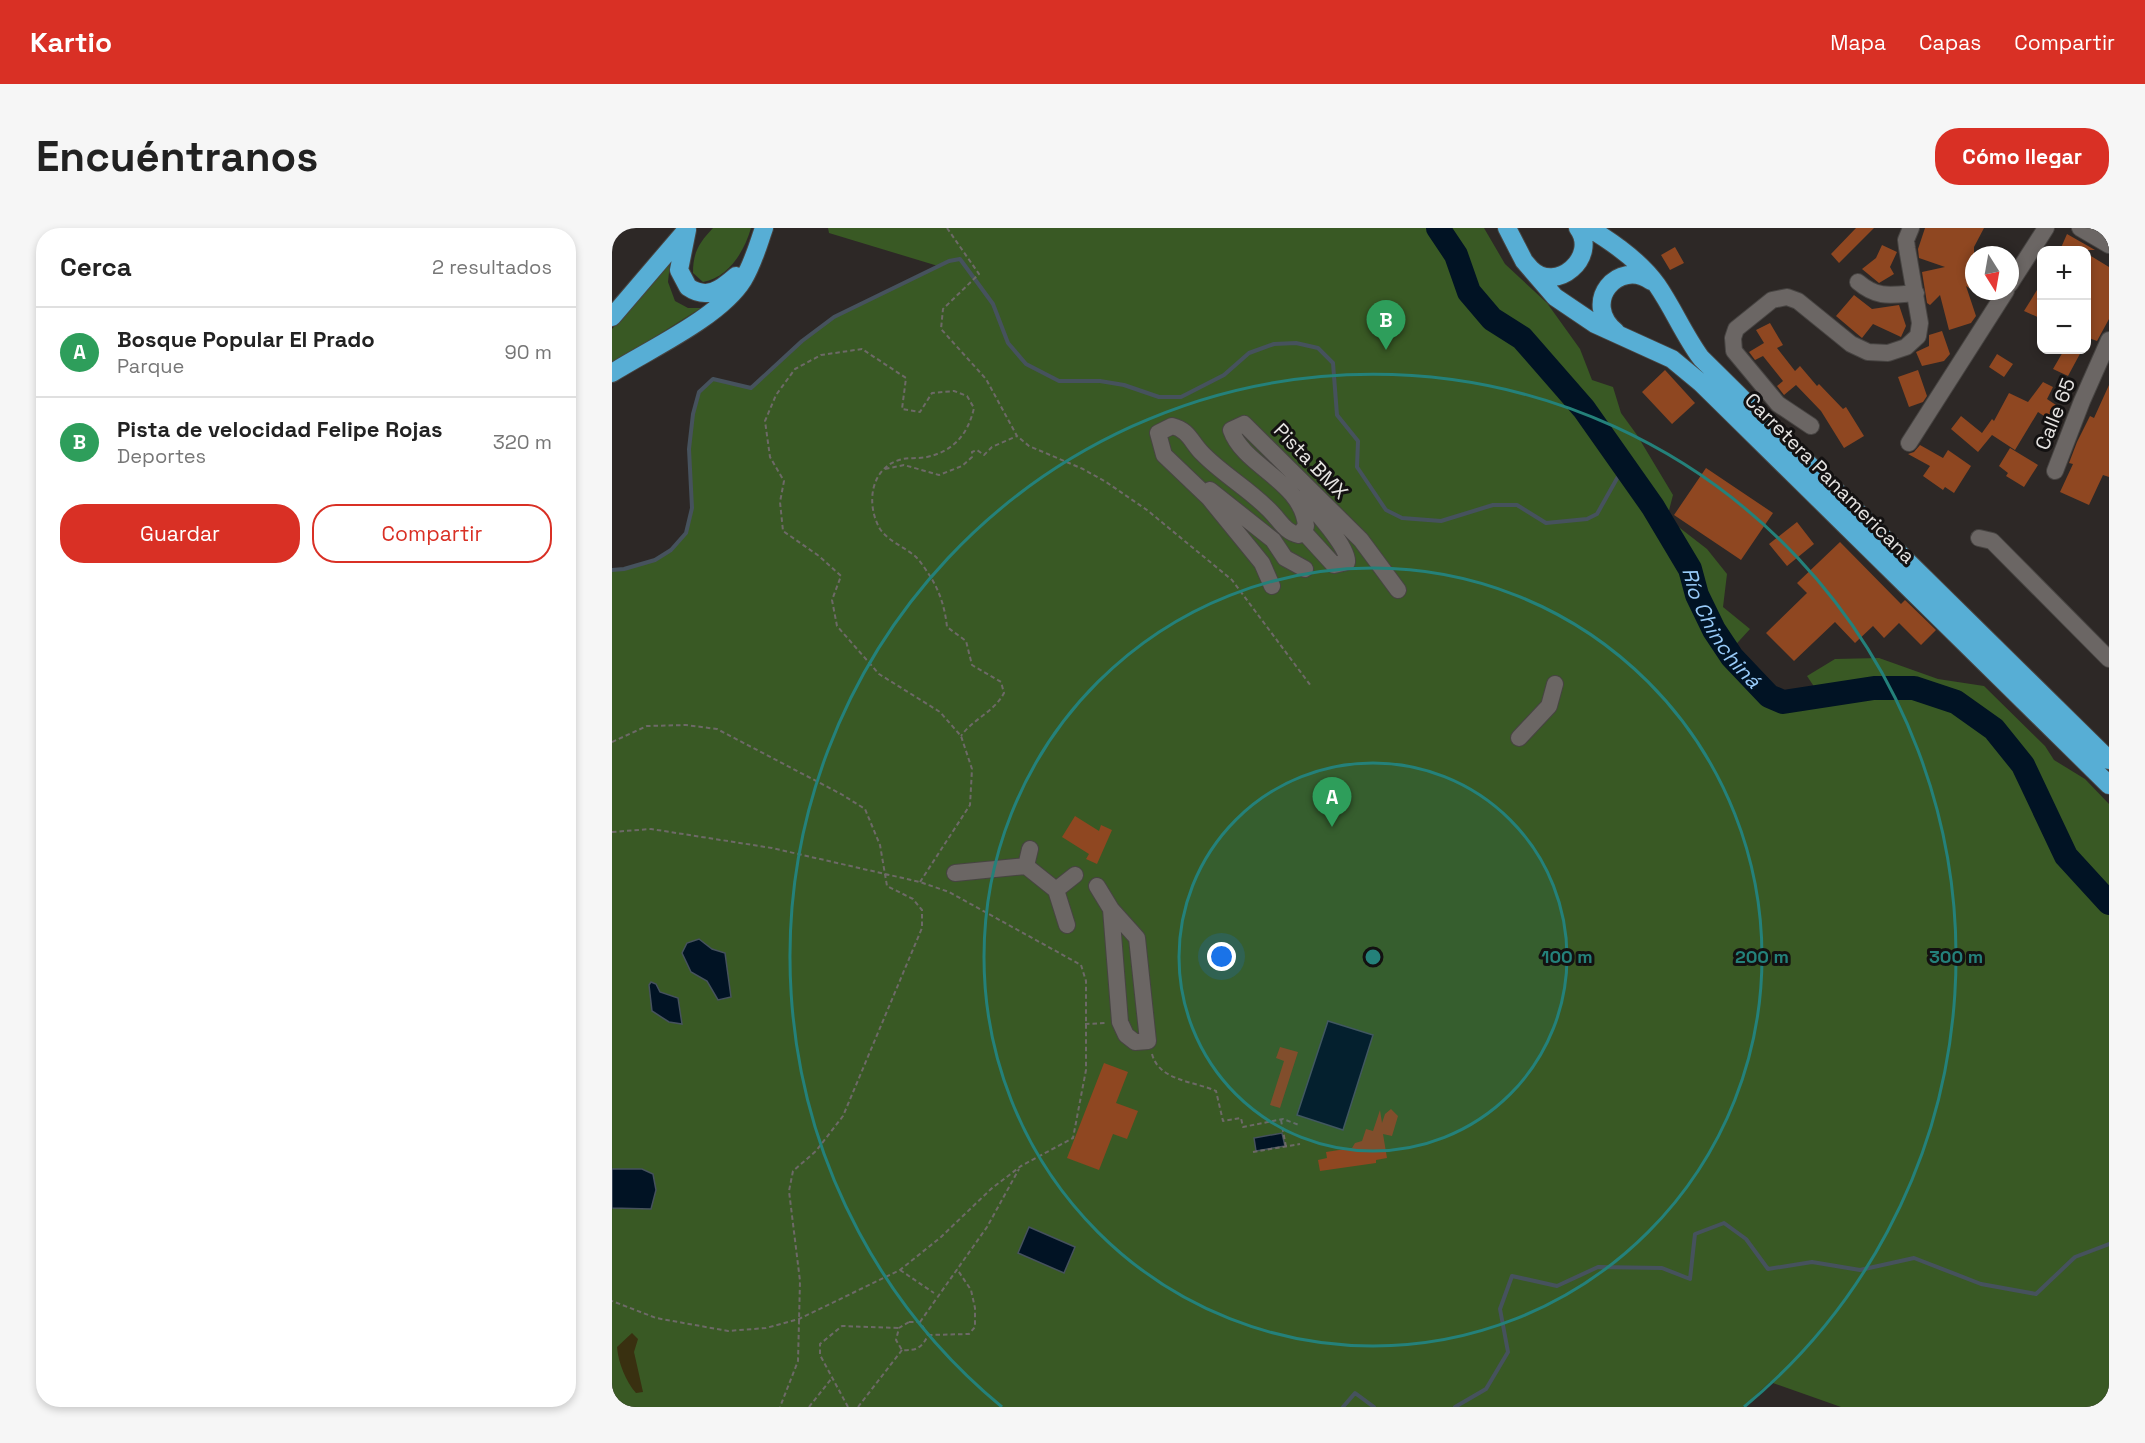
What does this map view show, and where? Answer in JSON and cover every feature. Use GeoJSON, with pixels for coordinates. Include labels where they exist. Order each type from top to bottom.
{"type":"FeatureCollection","features":[{"type":"Feature","properties":{"kind":"highway"},"geometry":{"type":"LineString","coordinates":[[612,373],[713,311],[737,288],[753,261],[764,228]]}},
{"type":"Feature","properties":{"kind":"highway","name":"Carretera Panamericana"},"geometry":{"type":"LineString","coordinates":[[1506,228],[1524,261],[1538,280],[1574,312],[1672,359],[1701,383],[2109,785]]}},
{"type":"Feature","properties":{"kind":"highway"},"geometry":{"type":"LineString","coordinates":[[1524,261],[1535,273],[1551,277],[1567,274],[1579,263],[1584,247],[1578,228]]}},
{"type":"Feature","properties":{"kind":"highway","name":"Carretera Panamericana"},"geometry":{"type":"LineString","coordinates":[[1589,228],[1626,254],[1657,285],[1684,335],[1701,358],[2109,760]]}},
{"type":"Feature","properties":{"kind":"highway"},"geometry":{"type":"LineString","coordinates":[[688,229],[679,270],[682,279],[695,292],[707,294],[719,291],[753,261]]}},
{"type":"Feature","properties":{"kind":"highway"},"geometry":{"type":"LineString","coordinates":[[612,317],[688,229]]}},
{"type":"Feature","properties":{"kind":"highway"},"geometry":{"type":"LineString","coordinates":[[1617,333],[1605,323],[1600,308],[1604,292],[1613,280],[1628,274],[1644,276],[1657,285]]}},
{"type":"Feature","properties":{"kind":"street"},"geometry":{"type":"LineString","coordinates":[[1810,426],[1778,404],[1734,351],[1733,339],[1736,329],[1772,300],[1787,297],[1798,301],[1851,344],[1868,352],[1888,353],[1906,347],[1918,336],[1920,323],[1906,248],[1906,240],[1911,228]]}},
{"type":"Feature","properties":{"kind":"street"},"geometry":{"type":"LineString","coordinates":[[2019,270],[2046,228]]}},
{"type":"Feature","properties":{"kind":"street"},"geometry":{"type":"LineString","coordinates":[[2080,228],[2109,245]]}},
{"type":"Feature","properties":{"kind":"street"},"geometry":{"type":"LineString","coordinates":[[1858,282],[1871,293],[1883,295],[1916,293]]}},
{"type":"Feature","properties":{"kind":"street"},"geometry":{"type":"LineString","coordinates":[[1909,443],[2000,300]]}},
{"type":"Feature","properties":{"kind":"street","name":"Calle 65"},"geometry":{"type":"LineString","coordinates":[[2055,471],[2109,340]]}},
{"type":"Feature","properties":{"kind":"street","name":"Pista BMX"},"geometry":{"type":"LineString","coordinates":[[1303,531],[1334,565],[1347,562],[1348,556],[1344,549],[1316,513],[1249,454],[1231,430],[1244,424],[1251,429],[1361,540],[1398,590]]}},
{"type":"Feature","properties":{"kind":"street","name":"Pista BMX"},"geometry":{"type":"LineString","coordinates":[[1272,585],[1262,563],[1192,482],[1164,455],[1158,433],[1172,426],[1186,431],[1202,453],[1263,504],[1287,530],[1293,534],[1303,531],[1306,526],[1303,512],[1277,477]]}},
{"type":"Feature","properties":{"kind":"street","name":"Pista BMX"},"geometry":{"type":"LineString","coordinates":[[1192,482],[1209,489],[1273,540],[1286,558],[1305,569]]}},
{"type":"Feature","properties":{"kind":"street"},"geometry":{"type":"LineString","coordinates":[[1979,538],[1992,541],[2109,659]]}},
{"type":"Feature","properties":{"kind":"street"},"geometry":{"type":"LineString","coordinates":[[1519,738],[1549,706],[1555,684]]}},
{"type":"Feature","properties":{"kind":"street"},"geometry":{"type":"LineString","coordinates":[[1026,866],[1030,849]]}},
{"type":"Feature","properties":{"kind":"street"},"geometry":{"type":"LineString","coordinates":[[955,873],[1026,866],[1056,890],[1067,925]]}},
{"type":"Feature","properties":{"kind":"street"},"geometry":{"type":"LineString","coordinates":[[1056,890],[1075,875]]}},
{"type":"Feature","properties":{"kind":"street"},"geometry":{"type":"LineString","coordinates":[[1097,886],[1111,909],[1137,938],[1148,1041],[1135,1042],[1126,1035],[1120,1022],[1111,909]]}},
{"type":"Feature","properties":{"kind":"path"},"geometry":{"type":"LineString","coordinates":[[947,228],[979,274],[943,309],[941,329],[986,380],[1017,436],[1029,446],[1083,469],[1106,482],[1146,510],[1232,580],[1311,686]]}},
{"type":"Feature","properties":{"kind":"path"},"geometry":{"type":"LineString","coordinates":[[920,882],[970,806],[972,769],[961,736],[940,712],[879,674],[837,626],[832,600],[841,576],[819,555],[783,531],[780,502],[784,481],[770,457],[765,421],[776,395],[795,369],[821,355],[862,349],[906,378],[902,409],[920,412],[932,393],[954,391],[967,396],[974,408],[965,433],[954,446],[927,457],[899,460],[882,470],[873,484],[871,497],[880,528],[897,545],[916,558],[931,578],[945,606],[947,627],[966,641],[972,665],[1001,682],[1004,693],[998,705],[969,726],[961,736]]}},
{"type":"Feature","properties":{"kind":"path"},"geometry":{"type":"LineString","coordinates":[[882,470],[904,465],[939,476],[962,466],[972,457],[972,452],[977,450],[984,455],[992,447],[1017,436]]}},
{"type":"Feature","properties":{"kind":"path"},"geometry":{"type":"LineString","coordinates":[[612,742],[647,726],[686,725],[717,729],[841,794],[865,809],[880,845],[887,886],[913,899],[922,910],[922,928],[843,1116],[816,1151],[793,1171],[789,1191],[800,1281],[798,1361],[780,1407]]}},
{"type":"Feature","properties":{"kind":"path"},"geometry":{"type":"LineString","coordinates":[[612,832],[651,830],[772,848],[920,882],[949,892],[1081,965],[1086,981],[1086,1070],[1072,1138],[1021,1166],[991,1188],[941,1237],[900,1270],[799,1319],[766,1328],[728,1331],[656,1318],[612,1301]]}},
{"type":"Feature","properties":{"kind":"path"},"geometry":{"type":"LineString","coordinates":[[1085,1024],[1120,1022]]}},
{"type":"Feature","properties":{"kind":"path"},"geometry":{"type":"LineString","coordinates":[[1148,1041],[1158,1068],[1174,1077],[1216,1091],[1223,1121],[1241,1118],[1243,1128],[1281,1119],[1299,1125]]}},
{"type":"Feature","properties":{"kind":"path"},"geometry":{"type":"LineString","coordinates":[[1281,1119],[1286,1146]]}},
{"type":"Feature","properties":{"kind":"path"},"geometry":{"type":"LineString","coordinates":[[1253,1152],[1300,1144]]}},
{"type":"Feature","properties":{"kind":"path"},"geometry":{"type":"LineString","coordinates":[[920,1322],[987,1227],[1021,1166]]}},
{"type":"Feature","properties":{"kind":"path"},"geometry":{"type":"LineString","coordinates":[[928,1335],[969,1334],[975,1327],[975,1308],[970,1290],[957,1269]]}},
{"type":"Feature","properties":{"kind":"path"},"geometry":{"type":"LineString","coordinates":[[900,1270],[934,1293]]}},
{"type":"Feature","properties":{"kind":"path"},"geometry":{"type":"LineString","coordinates":[[848,1407],[820,1355],[820,1344],[842,1326],[899,1328],[909,1322],[920,1322]]}},
{"type":"Feature","properties":{"kind":"path"},"geometry":{"type":"LineString","coordinates":[[920,1322],[928,1335]]}},
{"type":"Feature","properties":{"kind":"path"},"geometry":{"type":"LineString","coordinates":[[899,1328],[896,1340],[902,1350]]}},
{"type":"Feature","properties":{"kind":"path"},"geometry":{"type":"LineString","coordinates":[[902,1350],[914,1351],[923,1345],[928,1335]]}},
{"type":"Feature","properties":{"kind":"path"},"geometry":{"type":"LineString","coordinates":[[858,1407],[902,1350]]}},
{"type":"Feature","properties":{"kind":"path"},"geometry":{"type":"LineString","coordinates":[[809,1407],[832,1378]]}},
{"type":"Feature","properties":{"kind":"green space"},"geometry":{"type":"Polygon","coordinates":[[[713,228],[751,228],[740,254],[728,269],[703,282],[693,273],[694,259],[701,243],[713,228]]]}},
{"type":"Feature","properties":{"kind":"green space"},"geometry":{"type":"Polygon","coordinates":[[[828,228],[1484,228],[1505,264],[1547,303],[1580,349],[1592,380],[1613,387],[1621,413],[1673,495],[1667,518],[1707,549],[1727,574],[1723,607],[1750,629],[1729,652],[1759,689],[1775,700],[1783,702],[1797,702],[1821,697],[1807,676],[1835,659],[1879,658],[1938,679],[1984,686],[2045,746],[2054,760],[2085,779],[2109,804],[2109,1407],[1841,1407],[1770,1382],[1743,1407],[612,1407],[612,570],[655,560],[671,550],[686,533],[692,508],[689,449],[693,414],[699,392],[713,379],[751,388],[803,341],[834,317],[938,266],[829,233],[828,228]]]}},
{"type":"Feature","properties":{"kind":"green space"},"geometry":{"type":"Polygon","coordinates":[[[670,263],[668,282],[675,301],[688,308],[701,308],[612,364],[612,329],[670,263]]]}},
{"type":"Feature","properties":{"kind":"sand"},"geometry":{"type":"Polygon","coordinates":[[[632,1333],[638,1339],[634,1352],[643,1392],[636,1393],[623,1372],[617,1347],[632,1333]]]}},
{"type":"Feature","properties":{"kind":"water"},"geometry":{"type":"Polygon","coordinates":[[[699,939],[712,949],[725,953],[731,997],[718,1000],[707,981],[691,972],[682,953],[687,943],[699,939]]]}},
{"type":"Feature","properties":{"kind":"water"},"geometry":{"type":"Polygon","coordinates":[[[651,982],[656,984],[660,992],[678,998],[682,1024],[669,1022],[652,1011],[649,985],[651,982]]]}},
{"type":"Feature","properties":{"kind":"water"},"geometry":{"type":"Polygon","coordinates":[[[1328,1021],[1373,1035],[1343,1130],[1297,1115],[1328,1021]]]}},
{"type":"Feature","properties":{"kind":"water"},"geometry":{"type":"Polygon","coordinates":[[[1282,1133],[1285,1146],[1256,1151],[1254,1138],[1282,1133]]]}},
{"type":"Feature","properties":{"kind":"water"},"geometry":{"type":"Polygon","coordinates":[[[612,1169],[642,1169],[653,1174],[656,1190],[651,1209],[612,1208],[612,1169]]]}},
{"type":"Feature","properties":{"kind":"water"},"geometry":{"type":"Polygon","coordinates":[[[1029,1227],[1075,1247],[1064,1273],[1018,1253],[1029,1227]]]}},
{"type":"Feature","properties":{"kind":"building"},"geometry":{"type":"Polygon","coordinates":[[[1856,228],[1874,228],[1839,263],[1831,254],[1856,228]]]}},
{"type":"Feature","properties":{"kind":"building"},"geometry":{"type":"Polygon","coordinates":[[[1925,228],[1984,228],[1975,246],[1965,246],[1965,300],[1971,300],[1976,316],[1971,323],[1949,330],[1940,295],[1930,305],[1927,303],[1922,272],[1945,267],[1919,258],[1918,249],[1925,228]]]}},
{"type":"Feature","properties":{"kind":"building"},"geometry":{"type":"Polygon","coordinates":[[[2067,234],[2088,246],[2062,246],[2067,234]]]}},
{"type":"Feature","properties":{"kind":"building"},"geometry":{"type":"Polygon","coordinates":[[[1882,245],[1897,252],[1890,267],[1894,274],[1879,283],[1862,269],[1876,258],[1882,245]]]}},
{"type":"Feature","properties":{"kind":"building"},"geometry":{"type":"Polygon","coordinates":[[[1675,247],[1684,263],[1670,270],[1661,255],[1675,247]]]}},
{"type":"Feature","properties":{"kind":"building"},"geometry":{"type":"Polygon","coordinates":[[[2091,256],[2109,267],[2109,319],[2097,341],[2091,339],[2091,256]]]}},
{"type":"Feature","properties":{"kind":"building"},"geometry":{"type":"Polygon","coordinates":[[[2037,290],[2037,317],[2024,311],[2037,290]]]}},
{"type":"Feature","properties":{"kind":"building"},"geometry":{"type":"Polygon","coordinates":[[[1854,295],[1872,309],[1899,305],[1906,326],[1901,337],[1873,324],[1862,338],[1836,316],[1854,295]]]}},
{"type":"Feature","properties":{"kind":"building"},"geometry":{"type":"Polygon","coordinates":[[[1770,323],[1783,345],[1777,348],[1795,371],[1800,366],[1817,386],[1819,384],[1843,409],[1846,407],[1864,436],[1844,448],[1821,411],[1796,385],[1784,395],[1777,386],[1783,381],[1763,356],[1755,360],[1749,352],[1764,343],[1756,330],[1770,323]]]}},
{"type":"Feature","properties":{"kind":"building"},"geometry":{"type":"Polygon","coordinates":[[[1942,331],[1950,354],[1944,361],[1922,366],[1916,352],[1929,346],[1929,335],[1942,331]]]}},
{"type":"Feature","properties":{"kind":"building"},"geometry":{"type":"Polygon","coordinates":[[[1997,354],[2013,364],[2004,377],[1989,367],[1997,354]]]}},
{"type":"Feature","properties":{"kind":"building"},"geometry":{"type":"Polygon","coordinates":[[[2062,354],[2080,354],[2068,376],[2053,369],[2062,354]]]}},
{"type":"Feature","properties":{"kind":"building"},"geometry":{"type":"Polygon","coordinates":[[[1665,370],[1695,403],[1672,424],[1642,392],[1665,370]]]}},
{"type":"Feature","properties":{"kind":"building"},"geometry":{"type":"Polygon","coordinates":[[[1918,370],[1927,396],[1923,402],[1909,407],[1898,377],[1918,370]]]}},
{"type":"Feature","properties":{"kind":"building"},"geometry":{"type":"Polygon","coordinates":[[[2043,382],[2053,387],[2047,399],[2062,409],[2053,422],[2038,412],[2015,450],[1992,435],[1978,452],[1951,429],[1961,416],[1982,433],[1992,419],[1994,421],[2009,393],[2028,402],[2043,382]]]}},
{"type":"Feature","properties":{"kind":"building"},"geometry":{"type":"Polygon","coordinates":[[[2109,385],[2109,477],[2103,475],[2089,505],[2060,492],[2073,464],[2069,463],[2077,442],[2090,416],[2094,418],[2109,385]]]}},
{"type":"Feature","properties":{"kind":"building"},"geometry":{"type":"Polygon","coordinates":[[[1920,445],[1943,458],[1948,450],[1971,466],[1954,493],[1945,487],[1943,490],[1923,476],[1930,466],[1908,454],[1914,452],[1920,445]]]}},
{"type":"Feature","properties":{"kind":"building"},"geometry":{"type":"Polygon","coordinates":[[[2010,448],[2038,465],[2024,487],[2006,476],[2008,473],[1999,466],[2010,448]]]}},
{"type":"Feature","properties":{"kind":"building"},"geometry":{"type":"Polygon","coordinates":[[[1706,468],[1773,513],[1741,560],[1674,515],[1706,468]]]}},
{"type":"Feature","properties":{"kind":"building"},"geometry":{"type":"Polygon","coordinates":[[[1797,522],[1814,544],[1787,566],[1769,544],[1797,522]]]}},
{"type":"Feature","properties":{"kind":"building"},"geometry":{"type":"Polygon","coordinates":[[[1840,542],[1901,604],[1905,600],[1936,630],[1921,645],[1899,623],[1884,638],[1873,626],[1855,643],[1835,622],[1794,661],[1766,633],[1807,593],[1797,583],[1840,542]]]}},
{"type":"Feature","properties":{"kind":"building"},"geometry":{"type":"Polygon","coordinates":[[[1075,816],[1099,831],[1101,825],[1112,830],[1097,864],[1086,859],[1089,854],[1062,837],[1075,816]]]}},
{"type":"Feature","properties":{"kind":"building"},"geometry":{"type":"Polygon","coordinates":[[[1280,1047],[1298,1052],[1280,1108],[1270,1105],[1284,1061],[1276,1058],[1280,1047]]]}},
{"type":"Feature","properties":{"kind":"building"},"geometry":{"type":"Polygon","coordinates":[[[1104,1063],[1128,1072],[1116,1103],[1138,1111],[1127,1139],[1113,1134],[1099,1170],[1067,1158],[1104,1063]]]}},
{"type":"Feature","properties":{"kind":"building"},"geometry":{"type":"Polygon","coordinates":[[[1391,1109],[1398,1116],[1392,1136],[1383,1134],[1387,1158],[1376,1160],[1376,1163],[1320,1171],[1318,1160],[1327,1158],[1326,1152],[1352,1148],[1355,1143],[1362,1141],[1366,1129],[1373,1131],[1380,1110],[1382,1123],[1385,1114],[1391,1109]]]}},
{"type":"Feature","properties":{"kind":"waterway","name":"Río Chinchiná"},"geometry":{"type":"LineString","coordinates":[[1438,228],[1456,255],[1469,292],[1492,319],[1522,338],[1584,409],[1653,507],[1690,569],[1697,595],[1714,630],[1732,657],[1769,696],[1783,702],[1874,688],[1914,688],[1956,702],[1994,729],[2023,765],[2066,856],[2109,903]]}},
{"type":"Feature","properties":{"kind":"waterway"},"geometry":{"type":"LineString","coordinates":[[612,570],[655,560],[671,550],[686,533],[692,508],[689,449],[693,414],[699,392],[713,379],[751,388],[802,341],[834,317],[949,261],[960,259],[993,304],[1008,343],[1026,364],[1059,381],[1100,381],[1124,385],[1159,397],[1181,397],[1224,375],[1249,353],[1274,344],[1296,343],[1318,348],[1333,363],[1337,415],[1358,441],[1357,467],[1386,510],[1402,518],[1441,521],[1493,505],[1517,505],[1546,523],[1587,519],[1597,514],[1624,466]]}},
{"type":"Feature","properties":{"kind":"waterway"},"geometry":{"type":"LineString","coordinates":[[1455,1407],[1486,1389],[1508,1352],[1500,1309],[1512,1276],[1557,1286],[1598,1267],[1662,1268],[1690,1279],[1695,1234],[1724,1223],[1746,1239],[1768,1269],[1812,1262],[1860,1270],[1914,1258],[1981,1284],[2036,1294],[2075,1257],[2109,1244]]}},
{"type":"Feature","properties":{"kind":"waterway"},"geometry":{"type":"LineString","coordinates":[[1343,1407],[1355,1393],[1374,1407]]}},
{"type":"Feature","properties":{"kind":"place","name":"Pista de velocidad Felipe Rojas"},"geometry":{"type":"Point","coordinates":[1386,350]}},
{"type":"Feature","properties":{"kind":"place","name":"Bosque Popular El Prado"},"geometry":{"type":"Point","coordinates":[1332,827]}}]}
